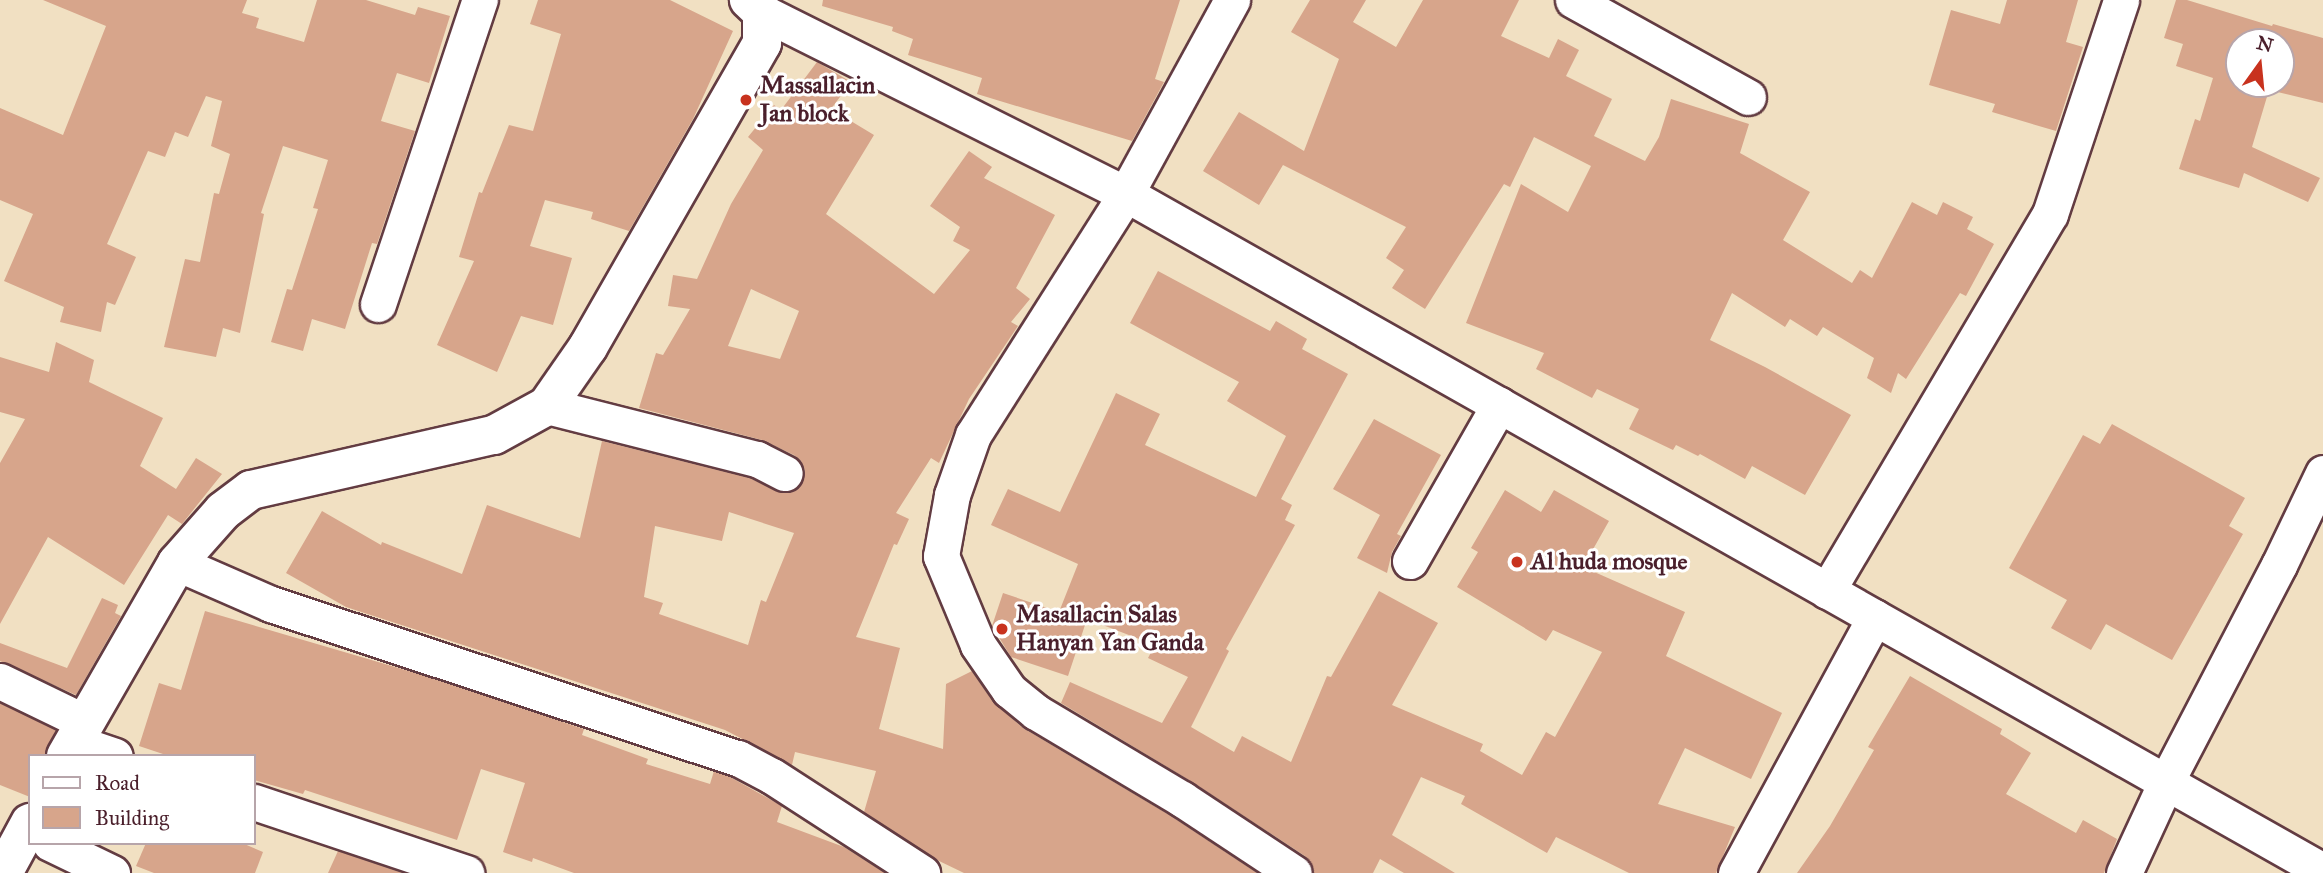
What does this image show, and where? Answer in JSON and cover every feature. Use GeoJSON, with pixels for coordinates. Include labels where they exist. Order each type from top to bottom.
{"type":"FeatureCollection","features":[{"type":"Feature","properties":{"kind":"street"},"geometry":{"type":"LineString","coordinates":[[379,304],[480,0]]}},
{"type":"Feature","properties":{"kind":"street"},"geometry":{"type":"LineString","coordinates":[[1232,0],[1126,194],[973,435],[953,495],[941,556],[978,645],[1009,690],[1036,712],[1182,799],[1294,873]]}},
{"type":"Feature","properties":{"kind":"street"},"geometry":{"type":"LineString","coordinates":[[1573,0],[1748,97]]}},
{"type":"Feature","properties":{"kind":"street"},"geometry":{"type":"LineString","coordinates":[[1827,591],[2050,214],[2121,0]]}},
{"type":"Feature","properties":{"kind":"street"},"geometry":{"type":"LineString","coordinates":[[755,6],[1126,194],[2323,871]]}},
{"type":"Feature","properties":{"kind":"street"},"geometry":{"type":"LineString","coordinates":[[75,740],[177,563],[223,511],[251,489],[494,435],[547,406],[588,346],[762,43],[755,6]]}},
{"type":"Feature","properties":{"kind":"street"},"geometry":{"type":"LineString","coordinates":[[1410,561],[1499,405]]}},
{"type":"Feature","properties":{"kind":"street"},"geometry":{"type":"LineString","coordinates":[[547,406],[757,459],[785,472]]}},
{"type":"Feature","properties":{"kind":"street"},"geometry":{"type":"LineString","coordinates":[[2124,873],[2166,782],[2279,565],[2323,473]]}},
{"type":"Feature","properties":{"kind":"street"},"geometry":{"type":"LineString","coordinates":[[177,563],[271,604],[738,758],[772,776],[922,873]]}},
{"type":"Feature","properties":{"kind":"street"},"geometry":{"type":"LineString","coordinates":[[1736,873],[1875,617]]}},
{"type":"Feature","properties":{"kind":"street"},"geometry":{"type":"LineString","coordinates":[[0,681],[75,740],[110,754]]}},
{"type":"Feature","properties":{"kind":"street"},"geometry":{"type":"LineString","coordinates":[[256,803],[466,873]]}},
{"type":"Feature","properties":{"kind":"street"},"geometry":{"type":"LineString","coordinates":[[3,873],[28,841]]}},
{"type":"Feature","properties":{"kind":"street"},"geometry":{"type":"LineString","coordinates":[[57,845],[112,873]]}},
{"type":"Feature","properties":{"kind":"building"},"geometry":{"type":"Polygon","coordinates":[[[43,0],[247,0],[242,13],[259,18],[256,28],[304,42],[317,0],[366,0],[415,15],[418,7],[450,16],[429,83],[397,73],[381,121],[415,131],[377,244],[372,243],[345,329],[312,319],[303,351],[271,342],[287,289],[292,290],[318,209],[313,208],[328,160],[283,146],[261,213],[264,214],[240,333],[223,328],[216,357],[164,347],[185,259],[200,262],[214,193],[219,194],[230,154],[211,146],[222,101],[206,96],[188,137],[175,132],[165,157],[148,151],[107,244],[136,257],[115,305],[107,302],[101,332],[60,322],[64,307],[4,281],[33,214],[0,200],[0,108],[63,135],[106,26],[43,0]]]}},
{"type":"Feature","properties":{"kind":"building"},"geometry":{"type":"Polygon","coordinates":[[[538,0],[670,0],[733,31],[693,119],[629,231],[591,219],[593,212],[545,200],[530,246],[572,258],[553,325],[521,316],[497,372],[437,345],[474,261],[459,257],[479,192],[482,193],[509,125],[533,131],[561,34],[530,24],[538,0]]]}},
{"type":"Feature","properties":{"kind":"building"},"geometry":{"type":"Polygon","coordinates":[[[823,0],[1180,0],[1155,79],[1164,82],[1132,141],[977,94],[982,78],[908,55],[913,39],[892,31],[893,27],[822,6],[823,0]]]}},
{"type":"Feature","properties":{"kind":"building"},"geometry":{"type":"Polygon","coordinates":[[[1310,0],[1366,0],[1353,22],[1396,47],[1423,0],[1519,0],[1501,36],[1549,58],[1558,39],[1579,50],[1566,76],[1612,99],[1594,136],[1645,161],[1659,137],[1671,99],[1749,124],[1740,153],[1810,192],[1783,240],[1852,283],[1860,270],[1872,278],[1912,202],[1937,215],[1943,202],[1973,217],[1967,229],[1994,244],[1966,296],[1960,293],[1906,379],[1898,373],[1891,393],[1867,378],[1874,358],[1823,327],[1817,336],[1790,319],[1785,327],[1732,293],[1710,340],[1851,415],[1805,495],[1752,466],[1745,479],[1700,454],[1698,456],[1676,445],[1673,450],[1629,429],[1639,409],[1597,389],[1592,398],[1536,369],[1544,353],[1466,323],[1521,184],[1568,212],[1591,166],[1534,137],[1510,187],[1504,184],[1425,309],[1392,288],[1404,270],[1386,258],[1406,227],[1283,165],[1259,205],[1203,171],[1239,112],[1304,151],[1339,59],[1291,32],[1310,0]]]}},
{"type":"Feature","properties":{"kind":"building"},"geometry":{"type":"Polygon","coordinates":[[[2007,0],[2078,0],[2066,42],[2083,47],[2056,131],[1992,112],[1995,104],[1929,85],[1951,10],[2000,24],[2007,0]]]}},
{"type":"Feature","properties":{"kind":"building"},"geometry":{"type":"Polygon","coordinates":[[[2176,0],[2187,0],[2272,26],[2273,24],[2287,28],[2225,28],[2225,98],[2267,98],[2252,147],[2320,178],[2308,202],[2244,173],[2239,188],[2179,169],[2195,119],[2200,121],[2213,78],[2176,66],[2183,44],[2164,38],[2176,0]]]}},
{"type":"Feature","properties":{"kind":"building"},"geometry":{"type":"Polygon","coordinates":[[[2295,30],[2323,38],[2323,103],[2295,96],[2295,30]]]}},
{"type":"Feature","properties":{"kind":"building"},"geometry":{"type":"Polygon","coordinates":[[[817,62],[851,82],[831,109],[874,135],[826,214],[934,294],[970,250],[953,241],[960,227],[930,206],[969,151],[992,167],[984,178],[1055,215],[1016,288],[1030,299],[1011,322],[1018,326],[969,399],[939,463],[931,458],[896,513],[909,519],[897,545],[894,544],[856,637],[900,648],[879,729],[943,749],[946,684],[972,671],[993,702],[1023,728],[1171,816],[1257,873],[964,873],[937,860],[864,812],[876,771],[795,752],[792,765],[725,730],[346,607],[286,573],[322,511],[381,545],[382,542],[462,574],[487,505],[580,538],[602,441],[750,478],[777,491],[787,493],[797,489],[803,481],[805,471],[801,461],[794,455],[762,440],[639,408],[656,353],[663,355],[690,309],[668,306],[673,275],[697,279],[731,204],[763,150],[748,137],[774,105],[781,110],[817,62]],[[751,289],[728,346],[780,359],[799,311],[751,289]],[[729,512],[722,541],[655,526],[644,597],[663,603],[659,614],[748,645],[761,600],[766,602],[794,533],[729,512]]]}},
{"type":"Feature","properties":{"kind":"building"},"geometry":{"type":"Polygon","coordinates":[[[1158,271],[1270,331],[1276,321],[1307,339],[1302,349],[1348,374],[1281,499],[1292,505],[1285,520],[1295,525],[1226,649],[1229,651],[1191,727],[1234,752],[1242,736],[1291,762],[1327,676],[1331,677],[1379,591],[1438,623],[1392,705],[1483,744],[1480,751],[1522,775],[1546,732],[1555,737],[1602,652],[1553,630],[1546,641],[1457,587],[1478,552],[1471,548],[1505,490],[1541,512],[1554,490],[1609,521],[1583,567],[1685,612],[1666,656],[1782,713],[1751,779],[1685,748],[1658,804],[1735,827],[1716,873],[1629,873],[1556,837],[1547,853],[1461,804],[1465,796],[1421,777],[1392,835],[1455,873],[1404,873],[1380,859],[1373,873],[1314,873],[1305,856],[1192,782],[1061,703],[1070,682],[1162,723],[1188,677],[1148,658],[1155,645],[1087,619],[1068,676],[1011,657],[992,626],[1003,593],[1059,612],[1078,564],[991,525],[1008,489],[1060,512],[1116,393],[1160,414],[1145,445],[1256,497],[1286,436],[1227,401],[1239,382],[1130,323],[1158,271]]]}},
{"type":"Feature","properties":{"kind":"building"},"geometry":{"type":"Polygon","coordinates":[[[56,342],[94,360],[89,382],[163,418],[140,466],[176,489],[196,458],[222,474],[182,524],[168,515],[124,585],[48,537],[0,624],[0,463],[25,419],[0,412],[0,357],[49,372],[56,342]]]}},
{"type":"Feature","properties":{"kind":"building"},"geometry":{"type":"Polygon","coordinates":[[[1374,419],[1441,455],[1397,534],[1401,536],[1392,552],[1387,573],[1357,558],[1380,515],[1333,489],[1374,419]]]}},
{"type":"Feature","properties":{"kind":"building"},"geometry":{"type":"Polygon","coordinates":[[[2112,424],[2245,498],[2229,526],[2243,534],[2172,660],[2106,624],[2091,650],[2051,628],[2067,600],[2009,568],[2083,435],[2100,444],[2112,424]]]}},
{"type":"Feature","properties":{"kind":"building"},"geometry":{"type":"Polygon","coordinates":[[[102,598],[118,605],[115,613],[121,616],[76,695],[0,661],[0,643],[67,668],[102,598]]]}},
{"type":"Feature","properties":{"kind":"building"},"geometry":{"type":"Polygon","coordinates":[[[205,611],[419,674],[584,729],[582,735],[648,759],[646,764],[710,784],[714,771],[730,777],[782,806],[777,822],[844,847],[885,873],[574,873],[533,858],[532,862],[503,852],[525,783],[481,769],[457,840],[305,790],[303,794],[256,781],[256,754],[163,754],[139,746],[159,683],[181,690],[205,611]]]}},
{"type":"Feature","properties":{"kind":"building"},"geometry":{"type":"Polygon","coordinates":[[[1910,676],[2002,729],[2000,734],[2031,753],[2006,794],[2076,833],[2083,820],[2117,839],[2104,873],[1797,873],[1830,826],[1874,750],[1868,747],[1910,676]]]}},
{"type":"Feature","properties":{"kind":"building"},"geometry":{"type":"Polygon","coordinates":[[[0,703],[56,730],[45,754],[28,754],[28,796],[0,785],[0,703]]]}},
{"type":"Feature","properties":{"kind":"building"},"geometry":{"type":"Polygon","coordinates":[[[145,845],[247,845],[263,852],[255,873],[154,873],[136,866],[145,845]]]}},
{"type":"Feature","properties":{"kind":"building"},"geometry":{"type":"Polygon","coordinates":[[[338,851],[403,873],[328,873],[338,851]]]}},
{"type":"Feature","properties":{"kind":"place","name":"Massallacin Jan block"},"geometry":{"type":"Point","coordinates":[746,100]}},
{"type":"Feature","properties":{"kind":"place","name":"Al huda mosque"},"geometry":{"type":"Point","coordinates":[1517,562]}},
{"type":"Feature","properties":{"kind":"place","name":"Masallacin Salas Hanyan Yan Ganda"},"geometry":{"type":"Point","coordinates":[1002,629]}}]}
